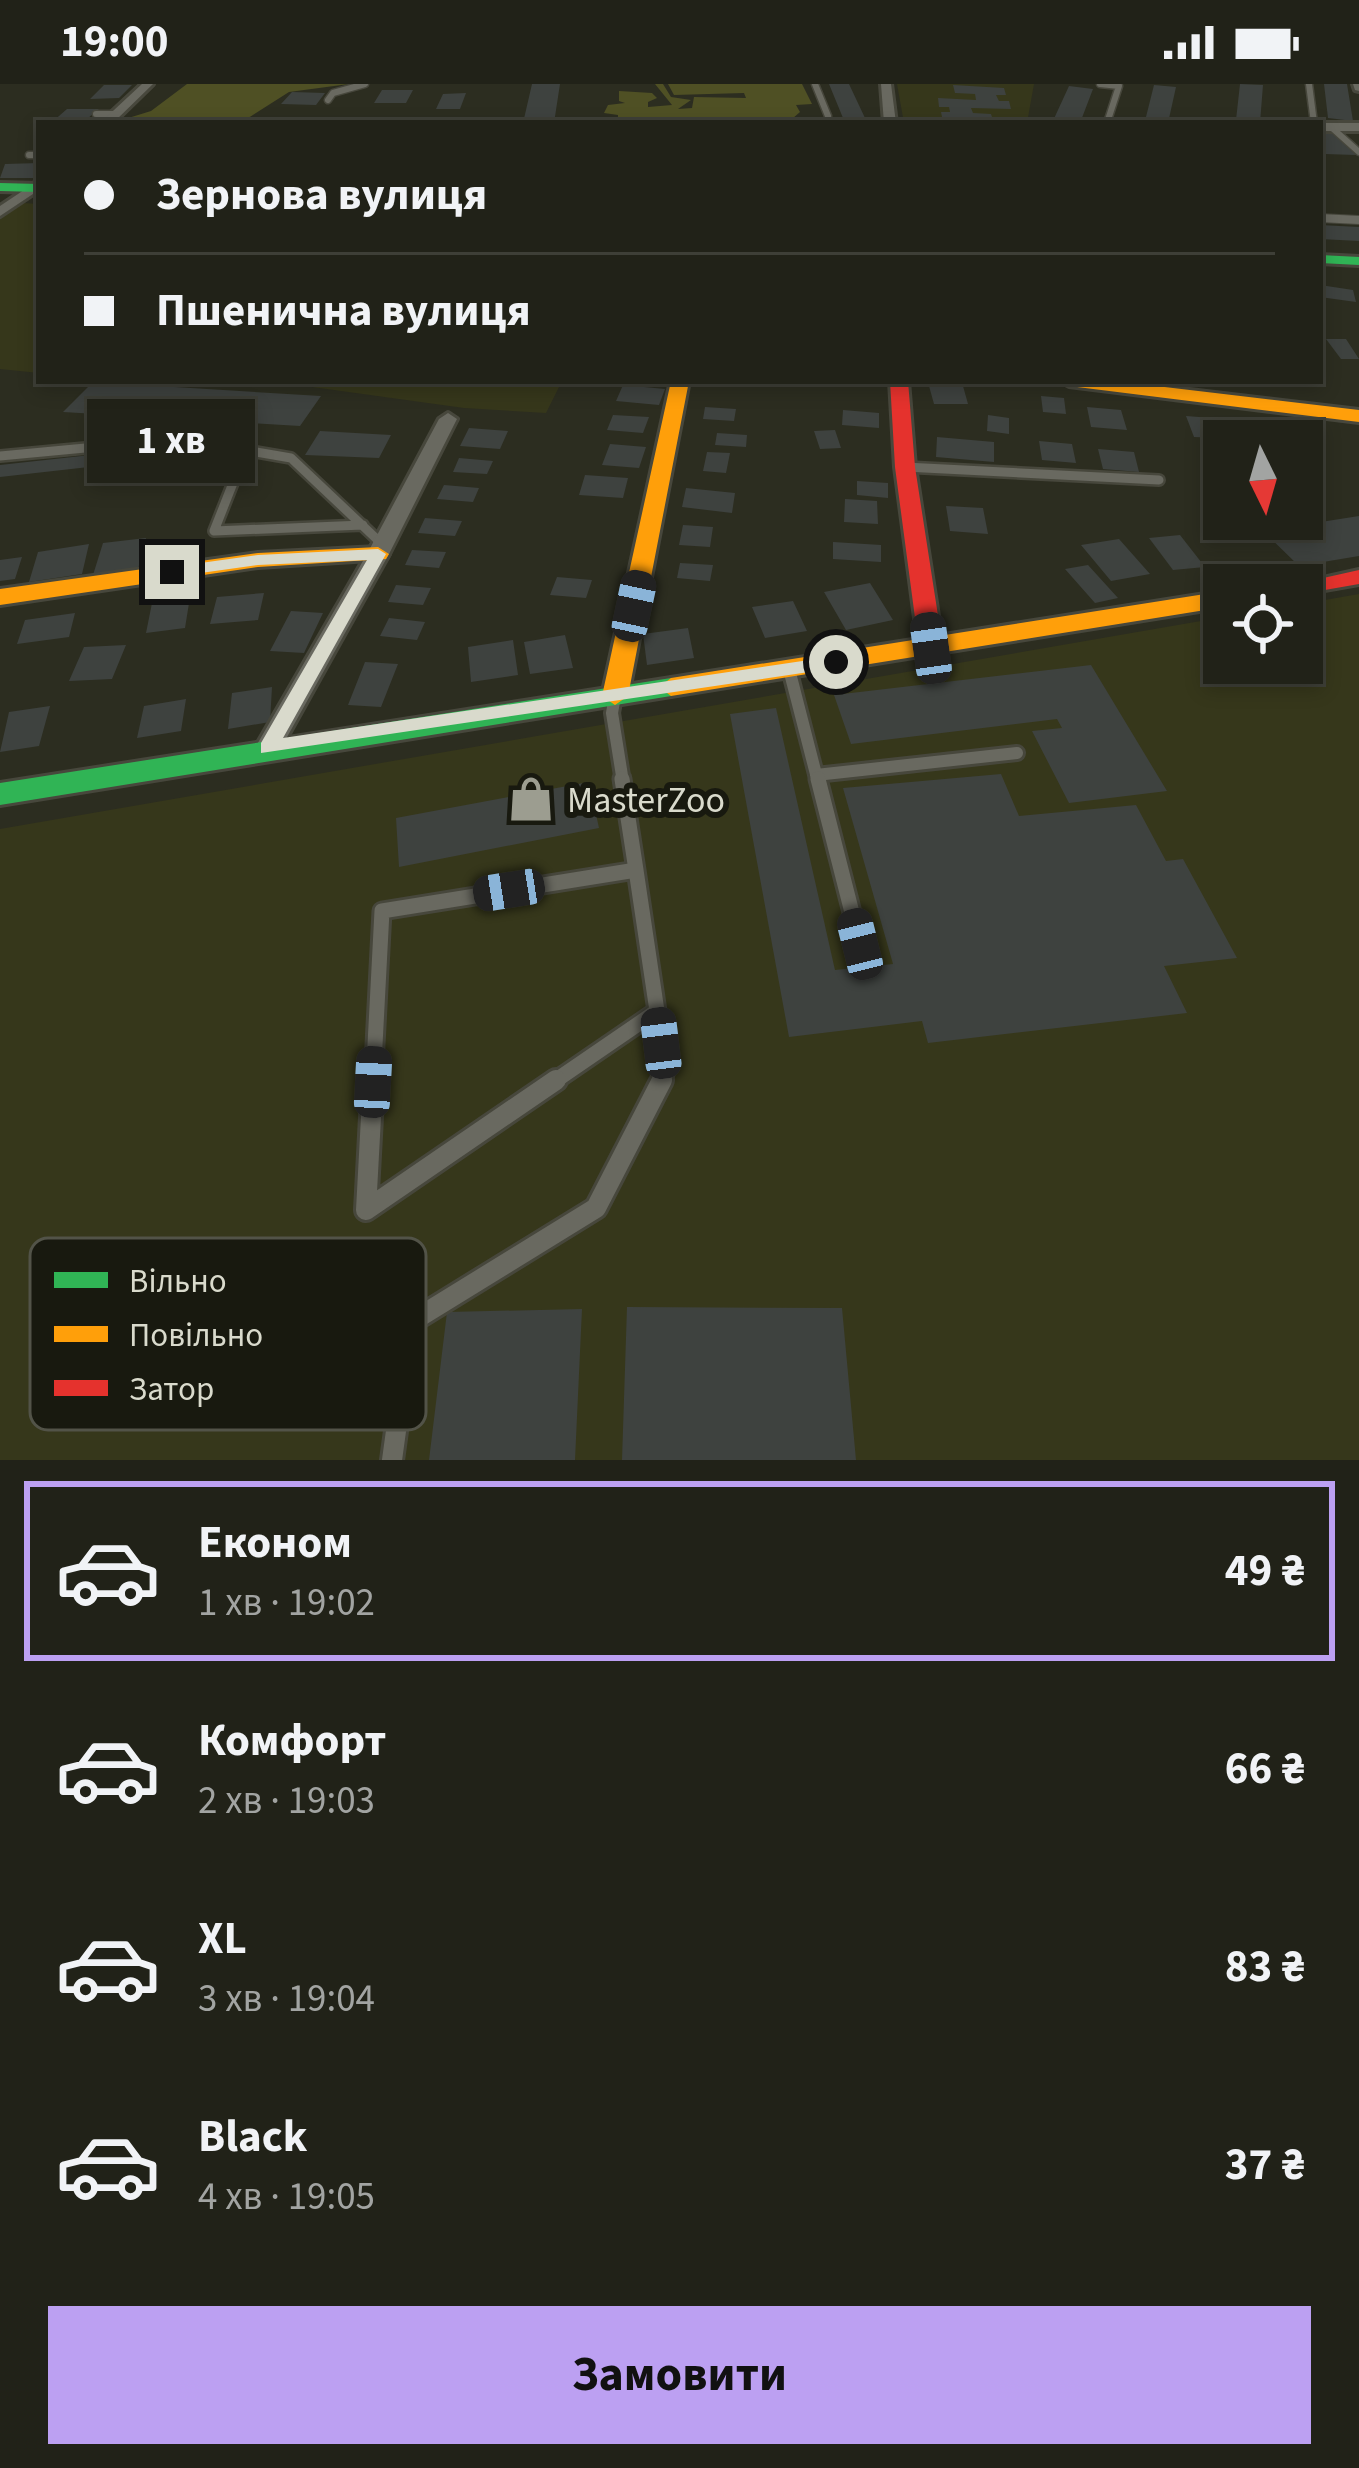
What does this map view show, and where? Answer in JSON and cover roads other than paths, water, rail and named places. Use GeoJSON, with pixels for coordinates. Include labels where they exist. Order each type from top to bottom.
{"type":"FeatureCollection","features":[{"type":"Feature","properties":{"kind":"street"},"geometry":{"type":"LineString","coordinates":[[106,117],[148,84]]}},
{"type":"Feature","properties":{"kind":"street"},"geometry":{"type":"LineString","coordinates":[[886,84],[890,120]]}},
{"type":"Feature","properties":{"kind":"street"},"geometry":{"type":"LineString","coordinates":[[1323,125],[1359,127]]}},
{"type":"Feature","properties":{"kind":"street"},"geometry":{"type":"LineString","coordinates":[[0,187],[36,187]]}},
{"type":"Feature","properties":{"kind":"street"},"geometry":{"type":"LineString","coordinates":[[0,212],[36,188]]}},
{"type":"Feature","properties":{"kind":"street"},"geometry":{"type":"LineString","coordinates":[[1323,259],[1359,261]]}},
{"type":"Feature","properties":{"kind":"street"},"geometry":{"type":"LineString","coordinates":[[615,696],[679,384]]}},
{"type":"Feature","properties":{"kind":"street"},"geometry":{"type":"LineString","coordinates":[[899,384],[905,467],[931,648]]}},
{"type":"Feature","properties":{"kind":"street"},"geometry":{"type":"LineString","coordinates":[[1126,384],[1255,407],[1359,416]]}},
{"type":"Feature","properties":{"kind":"street"},"geometry":{"type":"LineString","coordinates":[[268,748],[381,550],[448,418]]}},
{"type":"Feature","properties":{"kind":"street"},"geometry":{"type":"LineString","coordinates":[[0,597],[258,560],[381,550]]}},
{"type":"Feature","properties":{"kind":"street"},"geometry":{"type":"LineString","coordinates":[[1323,583],[1359,577]]}},
{"type":"Feature","properties":{"kind":"street"},"geometry":{"type":"LineString","coordinates":[[0,794],[1203,603]]}},
{"type":"Feature","properties":{"kind":"lane"},"geometry":{"type":"LineString","coordinates":[[360,99],[367,84]]}},
{"type":"Feature","properties":{"kind":"lane"},"geometry":{"type":"LineString","coordinates":[[328,100],[333,93],[367,84]]}},
{"type":"Feature","properties":{"kind":"lane"},"geometry":{"type":"LineString","coordinates":[[815,84],[828,116]]}},
{"type":"Feature","properties":{"kind":"lane"},"geometry":{"type":"LineString","coordinates":[[1100,84],[1119,86],[1108,120]]}},
{"type":"Feature","properties":{"kind":"lane"},"geometry":{"type":"LineString","coordinates":[[1309,84],[1320,120]]}},
{"type":"Feature","properties":{"kind":"lane"},"geometry":{"type":"LineString","coordinates":[[1323,126],[1359,152]]}},
{"type":"Feature","properties":{"kind":"lane"},"geometry":{"type":"LineString","coordinates":[[29,155],[36,155]]}},
{"type":"Feature","properties":{"kind":"lane"},"geometry":{"type":"LineString","coordinates":[[1323,218],[1359,220]]}},
{"type":"Feature","properties":{"kind":"lane"},"geometry":{"type":"LineString","coordinates":[[0,456],[182,439],[291,458],[381,550]]}},
{"type":"Feature","properties":{"kind":"lane"},"geometry":{"type":"LineString","coordinates":[[246,450],[214,531],[362,526]]}},
{"type":"Feature","properties":{"kind":"lane"},"geometry":{"type":"LineString","coordinates":[[905,467],[1159,481]]}},
{"type":"Feature","properties":{"kind":"lane"},"geometry":{"type":"LineString","coordinates":[[789,669],[860,944]]}},
{"type":"Feature","properties":{"kind":"lane"},"geometry":{"type":"LineString","coordinates":[[426,1313],[596,1208],[665,1074],[612,713],[615,696]]}},
{"type":"Feature","properties":{"kind":"lane"},"geometry":{"type":"LineString","coordinates":[[816,775],[1017,753]]}},
{"type":"Feature","properties":{"kind":"lane"},"geometry":{"type":"LineString","coordinates":[[636,870],[382,911],[366,1210],[657,1011]]}},
{"type":"Feature","properties":{"kind":"lane"},"geometry":{"type":"LineString","coordinates":[[392,1460],[396,1430]]}},
{"type":"Feature","properties":{"kind":"place","name":"MasterZoo"},"geometry":{"type":"Point","coordinates":[531,799]}}]}
